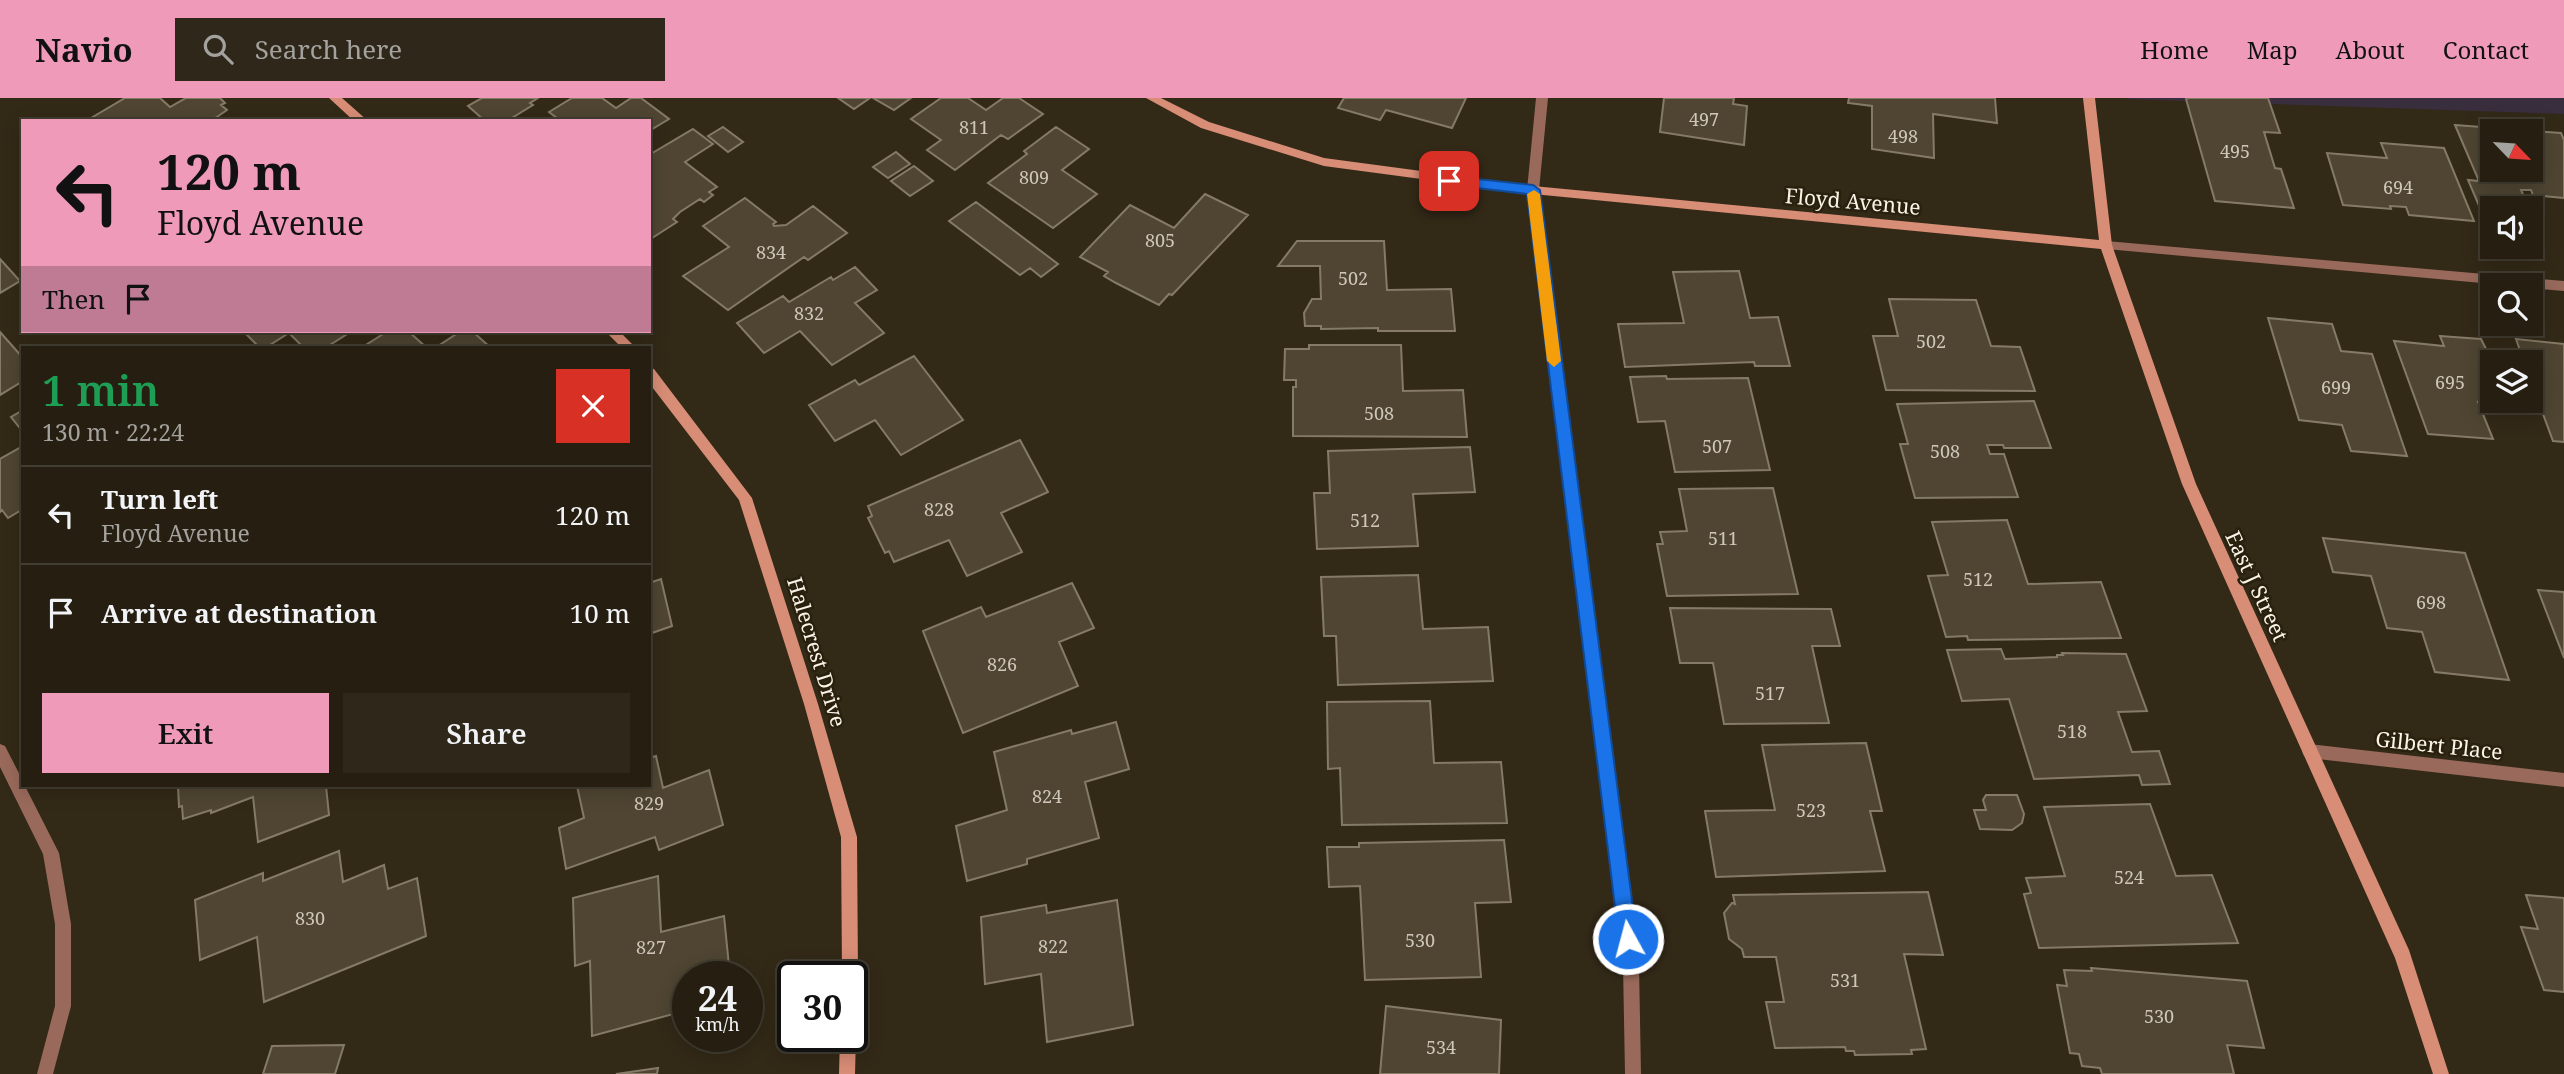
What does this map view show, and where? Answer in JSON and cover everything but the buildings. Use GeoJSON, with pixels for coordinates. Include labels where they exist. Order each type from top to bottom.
{"type":"FeatureCollection","features":[{"type":"Feature","properties":{"kind":"street"},"geometry":{"type":"LineString","coordinates":[[335,98],[360,119]]}},
{"type":"Feature","properties":{"kind":"street","name":"Floyd Avenue"},"geometry":{"type":"LineString","coordinates":[[1152,98],[1205,125],[1324,162],[1533,190],[2564,286]]}},
{"type":"Feature","properties":{"kind":"street"},"geometry":{"type":"LineString","coordinates":[[1542,98],[1533,190],[1631,965],[1633,1074]]}},
{"type":"Feature","properties":{"kind":"street","name":"East J Street"},"geometry":{"type":"LineString","coordinates":[[2089,98],[2106,245],[2189,485],[2403,956],[2441,1074]]}},
{"type":"Feature","properties":{"kind":"street"},"geometry":{"type":"LineString","coordinates":[[613,333],[629,346]]}},
{"type":"Feature","properties":{"kind":"street","name":"Halecrest Drive"},"geometry":{"type":"LineString","coordinates":[[651,376],[745,498],[849,837],[850,961]]}},
{"type":"Feature","properties":{"kind":"street"},"geometry":{"type":"LineString","coordinates":[[0,751],[51,853],[63,924],[63,1006],[45,1074]]}},
{"type":"Feature","properties":{"kind":"street","name":"Gilbert Place"},"geometry":{"type":"LineString","coordinates":[[2309,751],[2564,780]]}},
{"type":"Feature","properties":{"kind":"street"},"geometry":{"type":"LineString","coordinates":[[847,1074],[848,1052]]}},
{"type":"Feature","properties":{"kind":"shaded area"},"geometry":{"type":"Polygon","coordinates":[[[2564,98],[2564,114],[2128,99],[2564,98]]]}},
{"type":"Feature","properties":{"kind":"slow traffic"},"geometry":{"type":"LineString","coordinates":[[1534,194],[1554,361]]}},
{"type":"Feature","properties":{"kind":"route"},"geometry":{"type":"LineString","coordinates":[[1449,181],[1533,190],[1628,939]]}}]}
